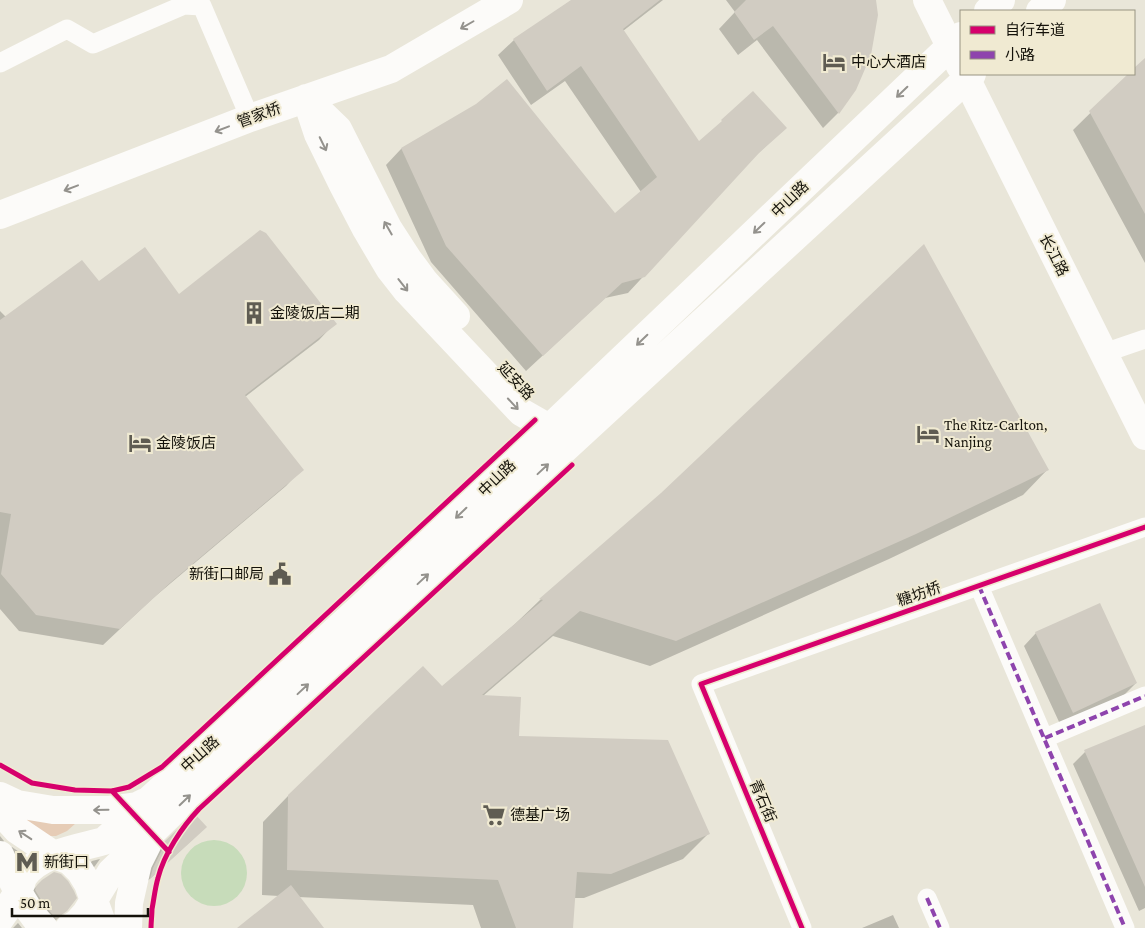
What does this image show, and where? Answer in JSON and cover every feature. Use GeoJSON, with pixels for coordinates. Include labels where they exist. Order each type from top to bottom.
{"type":"FeatureCollection","features":[{"type":"Feature","properties":{"kind":"main road","name":"管家桥"},"geometry":{"type":"LineString","coordinates":[[0,215],[250,118],[391,69],[510,0]]}},
{"type":"Feature","properties":{"kind":"main road","name":"长江路"},"geometry":{"type":"LineString","coordinates":[[928,0],[960,59]]}},
{"type":"Feature","properties":{"kind":"main road"},"geometry":{"type":"LineString","coordinates":[[989,10],[1001,0]]}},
{"type":"Feature","properties":{"kind":"main road"},"geometry":{"type":"LineString","coordinates":[[1041,10],[1052,0]]}},
{"type":"Feature","properties":{"kind":"main road","name":"中山路"},"geometry":{"type":"LineString","coordinates":[[73,925],[86,913],[110,872],[157,810],[369,600],[549,428],[960,65]]}},
{"type":"Feature","properties":{"kind":"main road","name":"中山路"},"geometry":{"type":"LineString","coordinates":[[0,919],[18,892],[23,877],[30,868],[54,854],[104,841],[157,810],[230,756],[960,65]]}},
{"type":"Feature","properties":{"kind":"main road","name":"长江路"},"geometry":{"type":"LineString","coordinates":[[968,75],[1145,436]]}},
{"type":"Feature","properties":{"kind":"main road","name":"延安路"},"geometry":{"type":"LineString","coordinates":[[306,98],[338,129],[388,228],[408,259],[431,288],[536,401],[549,428]]}},
{"type":"Feature","properties":{"kind":"main road"},"geometry":{"type":"LineString","coordinates":[[0,796],[17,804],[53,810],[108,810],[138,806],[157,810],[152,834],[138,863],[129,903],[128,928]]}},
{"type":"Feature","properties":{"kind":"main road"},"geometry":{"type":"LineString","coordinates":[[0,811],[17,830],[54,854],[70,861],[80,871],[88,884],[104,928]]}},
{"type":"Feature","properties":{"kind":"main road"},"geometry":{"type":"LineString","coordinates":[[0,855],[24,902],[44,928]]}},
{"type":"Feature","properties":{"kind":"street"},"geometry":{"type":"LineString","coordinates":[[0,63],[67,29],[93,44],[183,2],[202,6],[250,118]]}},
{"type":"Feature","properties":{"kind":"street"},"geometry":{"type":"LineString","coordinates":[[1104,353],[1145,339]]}},
{"type":"Feature","properties":{"kind":"street","name":"糖坊桥"},"geometry":{"type":"LineString","coordinates":[[700,684],[1145,527]]}},
{"type":"Feature","properties":{"kind":"street"},"geometry":{"type":"LineString","coordinates":[[979,586],[1125,928]]}},
{"type":"Feature","properties":{"kind":"street","name":"青石街"},"geometry":{"type":"LineString","coordinates":[[700,684],[802,928]]}},
{"type":"Feature","properties":{"kind":"street"},"geometry":{"type":"LineString","coordinates":[[1045,738],[1145,696]]}},
{"type":"Feature","properties":{"kind":"street"},"geometry":{"type":"LineString","coordinates":[[927,898],[940,928]]}},
{"type":"Feature","properties":{"kind":"shaded area"},"geometry":{"type":"Polygon","coordinates":[[[25,818],[76,823],[67,831],[56,836],[48,836],[27,822],[25,818]]]}},
{"type":"Feature","properties":{"kind":"shaded area"},"geometry":{"type":"Polygon","coordinates":[[[214,840],[226,843],[237,850],[244,861],[247,873],[244,885],[237,896],[226,903],[214,906],[202,903],[191,896],[184,885],[181,873],[184,861],[191,850],[202,843],[214,840]]]}},
{"type":"Feature","properties":{"kind":"building"},"geometry":{"type":"Polygon","coordinates":[[[571,0],[660,0],[623,29],[699,141],[753,91],[787,128],[759,153],[645,277],[622,283],[543,356],[446,246],[401,148],[476,104],[507,79],[615,213],[657,177],[581,66],[547,91],[513,39],[571,0]]]}},
{"type":"Feature","properties":{"kind":"building","name":"中心大酒店"},"geometry":{"type":"Polygon","coordinates":[[[746,0],[876,0],[878,15],[871,55],[856,90],[839,114],[773,26],[754,40],[734,12],[746,0]]]}},
{"type":"Feature","properties":{"kind":"building"},"geometry":{"type":"Polygon","coordinates":[[[1145,58],[1145,214],[1089,111],[1127,75],[1135,75],[1135,67],[1145,58]]]}},
{"type":"Feature","properties":{"kind":"building"},"geometry":{"type":"Polygon","coordinates":[[[260,230],[266,233],[337,324],[245,395],[304,470],[170,583],[120,629],[36,615],[1,574],[11,514],[0,512],[0,320],[82,260],[99,281],[145,247],[179,294],[260,230]]]}},
{"type":"Feature","properties":{"kind":"building"},"geometry":{"type":"Polygon","coordinates":[[[924,244],[1049,470],[916,534],[676,641],[580,611],[482,695],[521,697],[519,736],[668,740],[710,834],[611,874],[577,872],[573,928],[516,928],[498,880],[287,870],[288,795],[423,666],[442,686],[543,600],[539,599],[661,493],[924,244]]]}},
{"type":"Feature","properties":{"kind":"building"},"geometry":{"type":"Polygon","coordinates":[[[1100,603],[1137,683],[1073,713],[1035,632],[1100,603]]]}},
{"type":"Feature","properties":{"kind":"building"},"geometry":{"type":"Polygon","coordinates":[[[1145,725],[1145,887],[1084,750],[1145,725]]]}},
{"type":"Feature","properties":{"kind":"building"},"geometry":{"type":"Polygon","coordinates":[[[194,813],[207,827],[150,879],[164,842],[194,813]]]}},
{"type":"Feature","properties":{"kind":"building"},"geometry":{"type":"Polygon","coordinates":[[[54,872],[61,874],[68,881],[77,898],[67,911],[56,919],[35,890],[42,880],[54,872]]]}},
{"type":"Feature","properties":{"kind":"building"},"geometry":{"type":"Polygon","coordinates":[[[291,885],[324,928],[237,928],[291,885]]]}},
{"type":"Feature","properties":{"kind":"marked path"},"geometry":{"type":"LineString","coordinates":[[979,586],[1125,928]]}},
{"type":"Feature","properties":{"kind":"marked path"},"geometry":{"type":"LineString","coordinates":[[1045,738],[1145,696]]}},
{"type":"Feature","properties":{"kind":"marked path"},"geometry":{"type":"LineString","coordinates":[[927,898],[940,928]]}},
{"type":"Feature","properties":{"kind":"cycle path"},"geometry":{"type":"LineString","coordinates":[[0,765],[32,783],[75,790],[112,791],[129,787],[162,767],[535,420]]}},
{"type":"Feature","properties":{"kind":"cycle path"},"geometry":{"type":"LineString","coordinates":[[151,928],[152,909],[161,869],[174,841],[199,809],[572,465]]}},
{"type":"Feature","properties":{"kind":"cycle path"},"geometry":{"type":"LineString","coordinates":[[802,928],[701,684],[1145,527]]}},
{"type":"Feature","properties":{"kind":"cycle path"},"geometry":{"type":"LineString","coordinates":[[112,791],[169,852]]}},
{"type":"Feature","properties":{"kind":"place","name":"中心大酒店"},"geometry":{"type":"Point","coordinates":[834,62]}},
{"type":"Feature","properties":{"kind":"place","name":"金陵饭店二期"},"geometry":{"type":"Point","coordinates":[254,313]}},
{"type":"Feature","properties":{"kind":"place","name":"The Ritz-Carlton, Nanjing"},"geometry":{"type":"Point","coordinates":[928,434]}},
{"type":"Feature","properties":{"kind":"place","name":"金陵饭店"},"geometry":{"type":"Point","coordinates":[140,443]}},
{"type":"Feature","properties":{"kind":"place","name":"新街口邮局"},"geometry":{"type":"Point","coordinates":[280,574]}},
{"type":"Feature","properties":{"kind":"place","name":"德基广场"},"geometry":{"type":"Point","coordinates":[494,815]}},
{"type":"Feature","properties":{"kind":"place","name":"新街口"},"geometry":{"type":"Point","coordinates":[27,862]}}]}
